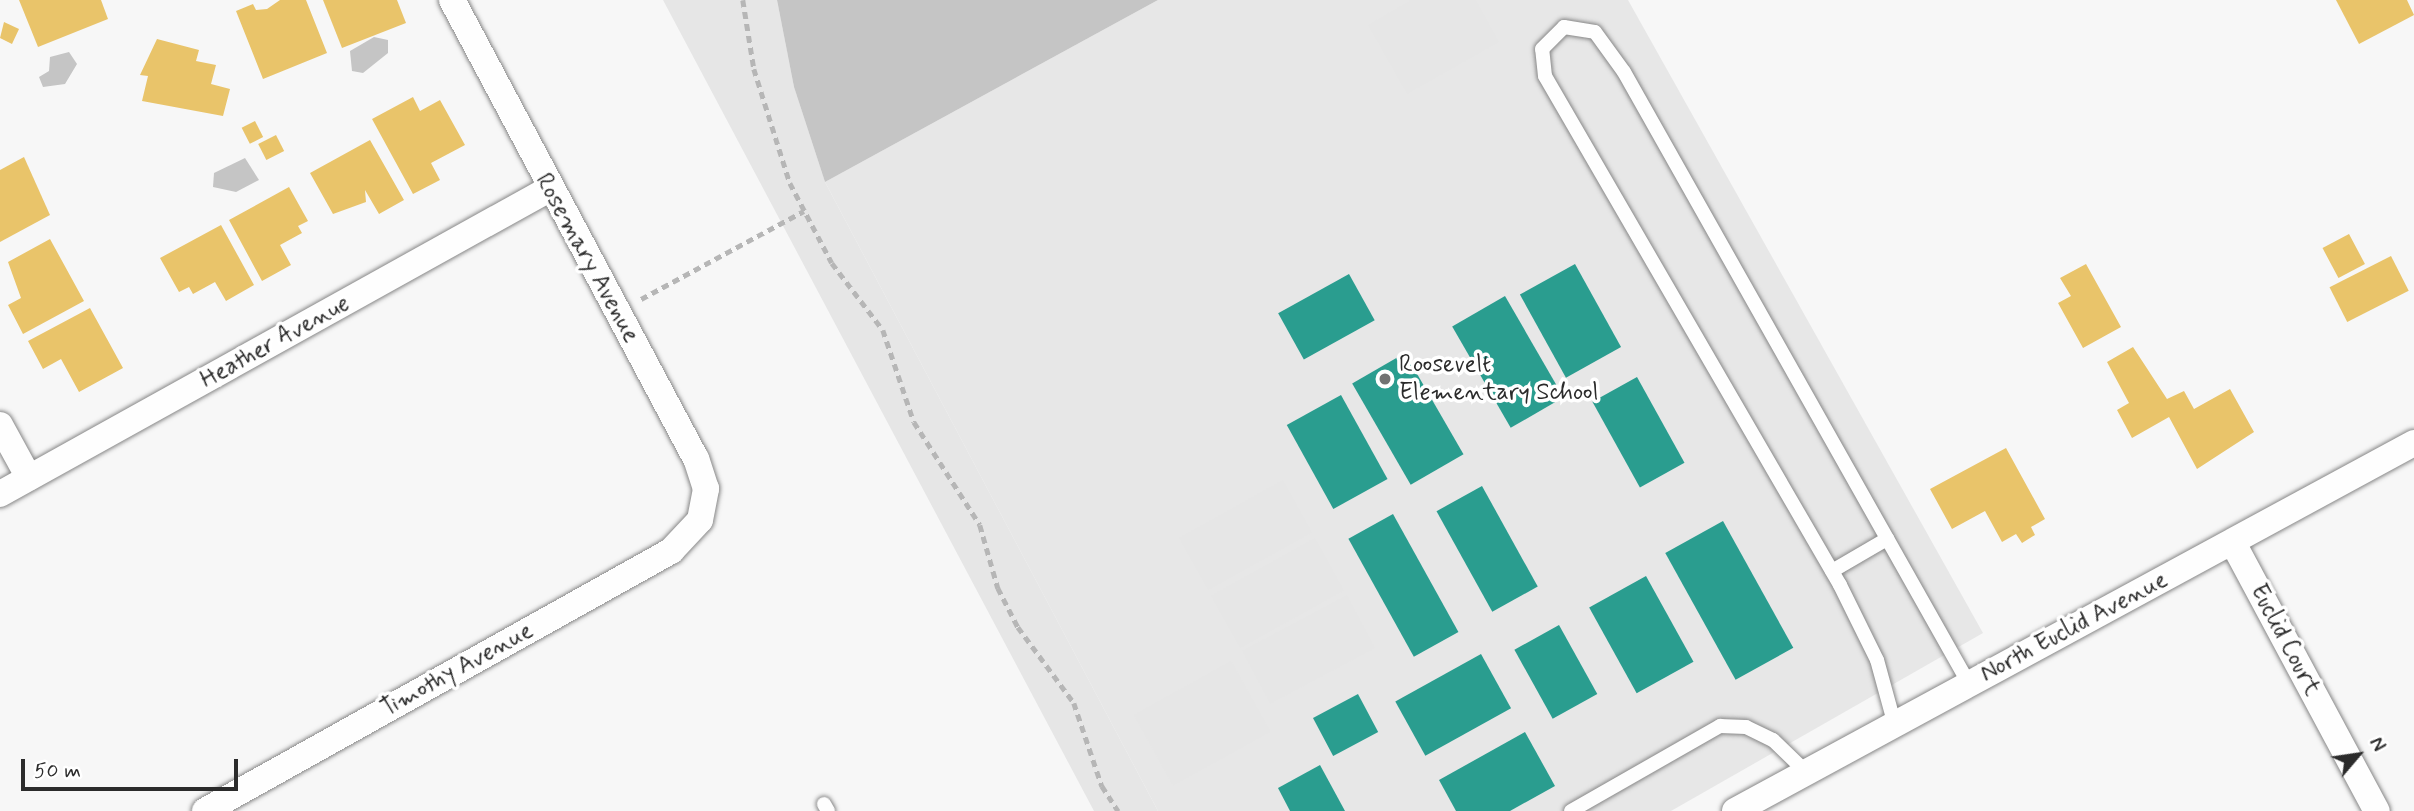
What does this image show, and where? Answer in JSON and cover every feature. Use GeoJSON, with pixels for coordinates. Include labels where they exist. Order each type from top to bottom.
{"type":"FeatureCollection","features":[{"type":"Feature","properties":{"kind":"street","name":"Rosemary Avenue"},"geometry":{"type":"LineString","coordinates":[[452,0],[700,467],[706,489],[700,520]]}},
{"type":"Feature","properties":{"kind":"street","name":"Heather Avenue"},"geometry":{"type":"LineString","coordinates":[[0,494],[550,189]]}},
{"type":"Feature","properties":{"kind":"street"},"geometry":{"type":"LineString","coordinates":[[0,425],[29,478]]}},
{"type":"Feature","properties":{"kind":"street","name":"North Euclid Avenue"},"geometry":{"type":"LineString","coordinates":[[1735,811],[1894,722],[2233,543],[2414,443]]}},
{"type":"Feature","properties":{"kind":"street","name":"Timothy Avenue"},"geometry":{"type":"LineString","coordinates":[[205,811],[671,551],[700,520]]}},
{"type":"Feature","properties":{"kind":"street","name":"Euclid Court"},"geometry":{"type":"LineString","coordinates":[[2233,543],[2377,811]]}},
{"type":"Feature","properties":{"kind":"lane"},"geometry":{"type":"LineString","coordinates":[[1894,722],[1877,660],[1832,571],[1575,117],[1550,84],[1542,49],[1563,27],[1578,24],[1595,32],[1624,72],[1968,682]]}},
{"type":"Feature","properties":{"kind":"lane"},"geometry":{"type":"LineString","coordinates":[[1832,571],[1887,540]]}},
{"type":"Feature","properties":{"kind":"lane"},"geometry":{"type":"LineString","coordinates":[[1571,811],[1720,726],[1746,727],[1773,740],[1805,772]]}},
{"type":"Feature","properties":{"kind":"path"},"geometry":{"type":"LineString","coordinates":[[743,0],[770,129],[804,211],[832,263],[883,330],[914,422],[980,526],[998,588],[1018,627],[1074,703],[1102,786],[1118,811]]}},
{"type":"Feature","properties":{"kind":"path"},"geometry":{"type":"LineString","coordinates":[[617,312],[804,211]]}},
{"type":"Feature","properties":{"kind":"shaded area"},"geometry":{"type":"Polygon","coordinates":[[[663,0],[777,0],[794,87],[825,182],[1158,811],[1094,811],[663,0]]]}},
{"type":"Feature","properties":{"kind":"shaded area"},"geometry":{"type":"Polygon","coordinates":[[[777,0],[1158,0],[825,182],[794,87],[777,0]]]}},
{"type":"Feature","properties":{"kind":"shaded area","name":"Roosevelt Elementary School"},"geometry":{"type":"Polygon","coordinates":[[[1158,0],[1628,0],[1983,633],[1671,811],[1158,811],[825,182],[1158,0]]]}},
{"type":"Feature","properties":{"kind":"shaded area"},"geometry":{"type":"Polygon","coordinates":[[[1411,0],[1476,0],[1499,42],[1407,94],[1368,25],[1411,0]]]}},
{"type":"Feature","properties":{"kind":"shaded area"},"geometry":{"type":"Polygon","coordinates":[[[374,37],[388,40],[388,53],[363,73],[352,71],[350,51],[374,37]]]}},
{"type":"Feature","properties":{"kind":"shaded area"},"geometry":{"type":"Polygon","coordinates":[[[69,52],[77,64],[65,84],[43,87],[39,77],[49,71],[50,57],[69,52]]]}},
{"type":"Feature","properties":{"kind":"shaded area"},"geometry":{"type":"Polygon","coordinates":[[[245,158],[259,180],[236,192],[213,187],[214,173],[245,158]]]}},
{"type":"Feature","properties":{"kind":"shaded area"},"geometry":{"type":"Polygon","coordinates":[[[1283,480],[1312,532],[1208,590],[1179,538],[1283,480]]]}},
{"type":"Feature","properties":{"kind":"shaded area"},"geometry":{"type":"Polygon","coordinates":[[[1315,538],[1344,590],[1240,648],[1211,596],[1315,538]]]}},
{"type":"Feature","properties":{"kind":"shaded area"},"geometry":{"type":"Polygon","coordinates":[[[1347,595],[1375,648],[1270,704],[1242,651],[1347,595]]]}},
{"type":"Feature","properties":{"kind":"shaded area"},"geometry":{"type":"Polygon","coordinates":[[[1231,661],[1270,732],[1173,786],[1134,715],[1231,661]]]}},
{"type":"Feature","properties":{"kind":"building: Homes"},"geometry":{"type":"Polygon","coordinates":[[[19,0],[101,0],[108,19],[38,47],[19,0]]]}},
{"type":"Feature","properties":{"kind":"building: Homes"},"geometry":{"type":"Polygon","coordinates":[[[280,0],[306,0],[327,53],[263,79],[236,11],[253,4],[256,10],[267,9],[280,0]]]}},
{"type":"Feature","properties":{"kind":"building: Homes"},"geometry":{"type":"Polygon","coordinates":[[[323,0],[397,0],[406,23],[342,48],[323,0]]]}},
{"type":"Feature","properties":{"kind":"building: Homes"},"geometry":{"type":"Polygon","coordinates":[[[2336,0],[2407,0],[2414,15],[2359,44],[2336,0]]]}},
{"type":"Feature","properties":{"kind":"building: Homes"},"geometry":{"type":"Polygon","coordinates":[[[4,22],[19,29],[12,44],[0,38],[4,22]]]}},
{"type":"Feature","properties":{"kind":"building: Homes"},"geometry":{"type":"Polygon","coordinates":[[[157,39],[199,50],[196,61],[216,65],[211,84],[230,89],[223,116],[142,101],[148,76],[140,75],[157,39]]]}},
{"type":"Feature","properties":{"kind":"building: Homes"},"geometry":{"type":"Polygon","coordinates":[[[413,97],[420,111],[440,100],[465,145],[431,163],[440,180],[413,194],[372,119],[413,97]]]}},
{"type":"Feature","properties":{"kind":"building: Homes"},"geometry":{"type":"Polygon","coordinates":[[[255,121],[263,137],[250,144],[242,128],[255,121]]]}},
{"type":"Feature","properties":{"kind":"building: Homes"},"geometry":{"type":"Polygon","coordinates":[[[276,135],[284,151],[266,160],[258,144],[276,135]]]}},
{"type":"Feature","properties":{"kind":"building: Homes"},"geometry":{"type":"Polygon","coordinates":[[[370,140],[404,200],[379,214],[365,190],[366,202],[333,214],[310,173],[370,140]]]}},
{"type":"Feature","properties":{"kind":"building: Homes"},"geometry":{"type":"Polygon","coordinates":[[[24,157],[50,215],[0,242],[0,170],[24,157]]]}},
{"type":"Feature","properties":{"kind":"building: Homes"},"geometry":{"type":"Polygon","coordinates":[[[289,187],[308,221],[298,226],[302,233],[280,245],[291,265],[262,281],[229,220],[289,187]]]}},
{"type":"Feature","properties":{"kind":"building: Homes"},"geometry":{"type":"Polygon","coordinates":[[[221,225],[254,285],[226,301],[215,282],[193,294],[189,287],[179,292],[160,258],[221,225]]]}},
{"type":"Feature","properties":{"kind":"building: Homes"},"geometry":{"type":"Polygon","coordinates":[[[2349,234],[2365,264],[2338,278],[2323,248],[2349,234]]]}},
{"type":"Feature","properties":{"kind":"building: Homes"},"geometry":{"type":"Polygon","coordinates":[[[50,239],[84,301],[23,334],[8,305],[21,298],[8,262],[50,239]]]}},
{"type":"Feature","properties":{"kind":"building: Homes"},"geometry":{"type":"Polygon","coordinates":[[[2391,256],[2409,291],[2347,322],[2330,287],[2391,256]]]}},
{"type":"Feature","properties":{"kind":"building: Homes"},"geometry":{"type":"Polygon","coordinates":[[[2086,264],[2121,327],[2083,348],[2058,303],[2071,296],[2060,278],[2086,264]]]}},
{"type":"Feature","properties":{"kind":"building: Homes"},"geometry":{"type":"Polygon","coordinates":[[[90,308],[123,368],[79,392],[61,359],[43,369],[28,341],[90,308]]]}},
{"type":"Feature","properties":{"kind":"building: Homes"},"geometry":{"type":"Polygon","coordinates":[[[2133,347],[2167,399],[2184,391],[2194,409],[2230,389],[2254,432],[2197,469],[2169,417],[2132,438],[2117,410],[2129,403],[2107,362],[2133,347]]]}},
{"type":"Feature","properties":{"kind":"building: Homes"},"geometry":{"type":"Polygon","coordinates":[[[2006,448],[2045,519],[2031,527],[2035,535],[2022,543],[2016,534],[2002,542],[1985,511],[1952,529],[1930,489],[2006,448]]]}},
{"type":"Feature","properties":{"kind":"building: Schools"},"geometry":{"type":"Polygon","coordinates":[[[1575,264],[1621,347],[1566,378],[1520,295],[1575,264]]]}},
{"type":"Feature","properties":{"kind":"building: Schools"},"geometry":{"type":"Polygon","coordinates":[[[1349,274],[1375,320],[1304,360],[1278,313],[1349,274]]]}},
{"type":"Feature","properties":{"kind":"building: Schools"},"geometry":{"type":"Polygon","coordinates":[[[1505,296],[1564,397],[1511,428],[1452,326],[1505,296]]]}},
{"type":"Feature","properties":{"kind":"building: Schools"},"geometry":{"type":"Polygon","coordinates":[[[1405,353],[1464,454],[1411,485],[1352,384],[1405,353]]]}},
{"type":"Feature","properties":{"kind":"building: Schools"},"geometry":{"type":"Polygon","coordinates":[[[1637,377],[1685,463],[1640,487],[1592,402],[1637,377]]]}},
{"type":"Feature","properties":{"kind":"building: Schools"},"geometry":{"type":"Polygon","coordinates":[[[1341,395],[1388,479],[1333,509],[1287,425],[1341,395]]]}},
{"type":"Feature","properties":{"kind":"building: Schools"},"geometry":{"type":"Polygon","coordinates":[[[1482,486],[1538,587],[1492,612],[1437,511],[1482,486]]]}},
{"type":"Feature","properties":{"kind":"building: Schools"},"geometry":{"type":"Polygon","coordinates":[[[1393,514],[1458,632],[1414,657],[1348,539],[1393,514]]]}},
{"type":"Feature","properties":{"kind":"building: Schools"},"geometry":{"type":"Polygon","coordinates":[[[1723,521],[1793,648],[1736,680],[1665,553],[1723,521]]]}},
{"type":"Feature","properties":{"kind":"building: Schools"},"geometry":{"type":"Polygon","coordinates":[[[1646,576],[1694,662],[1637,693],[1589,608],[1646,576]]]}},
{"type":"Feature","properties":{"kind":"building: Schools"},"geometry":{"type":"Polygon","coordinates":[[[1559,625],[1597,694],[1553,719],[1514,650],[1559,625]]]}},
{"type":"Feature","properties":{"kind":"building: Schools"},"geometry":{"type":"Polygon","coordinates":[[[1481,654],[1511,708],[1425,756],[1395,702],[1481,654]]]}},
{"type":"Feature","properties":{"kind":"building: Schools"},"geometry":{"type":"Polygon","coordinates":[[[1358,694],[1378,732],[1333,756],[1313,718],[1358,694]]]}},
{"type":"Feature","properties":{"kind":"building: Schools"},"geometry":{"type":"Polygon","coordinates":[[[1525,732],[1555,786],[1510,811],[1456,811],[1439,780],[1525,732]]]}},
{"type":"Feature","properties":{"kind":"building: Schools"},"geometry":{"type":"Polygon","coordinates":[[[1320,765],[1345,811],[1290,811],[1278,788],[1320,765]]]}},
{"type":"Feature","properties":{"kind":"place","name":"Roosevelt Elementary School"},"geometry":{"type":"Point","coordinates":[1385,379]}}]}
